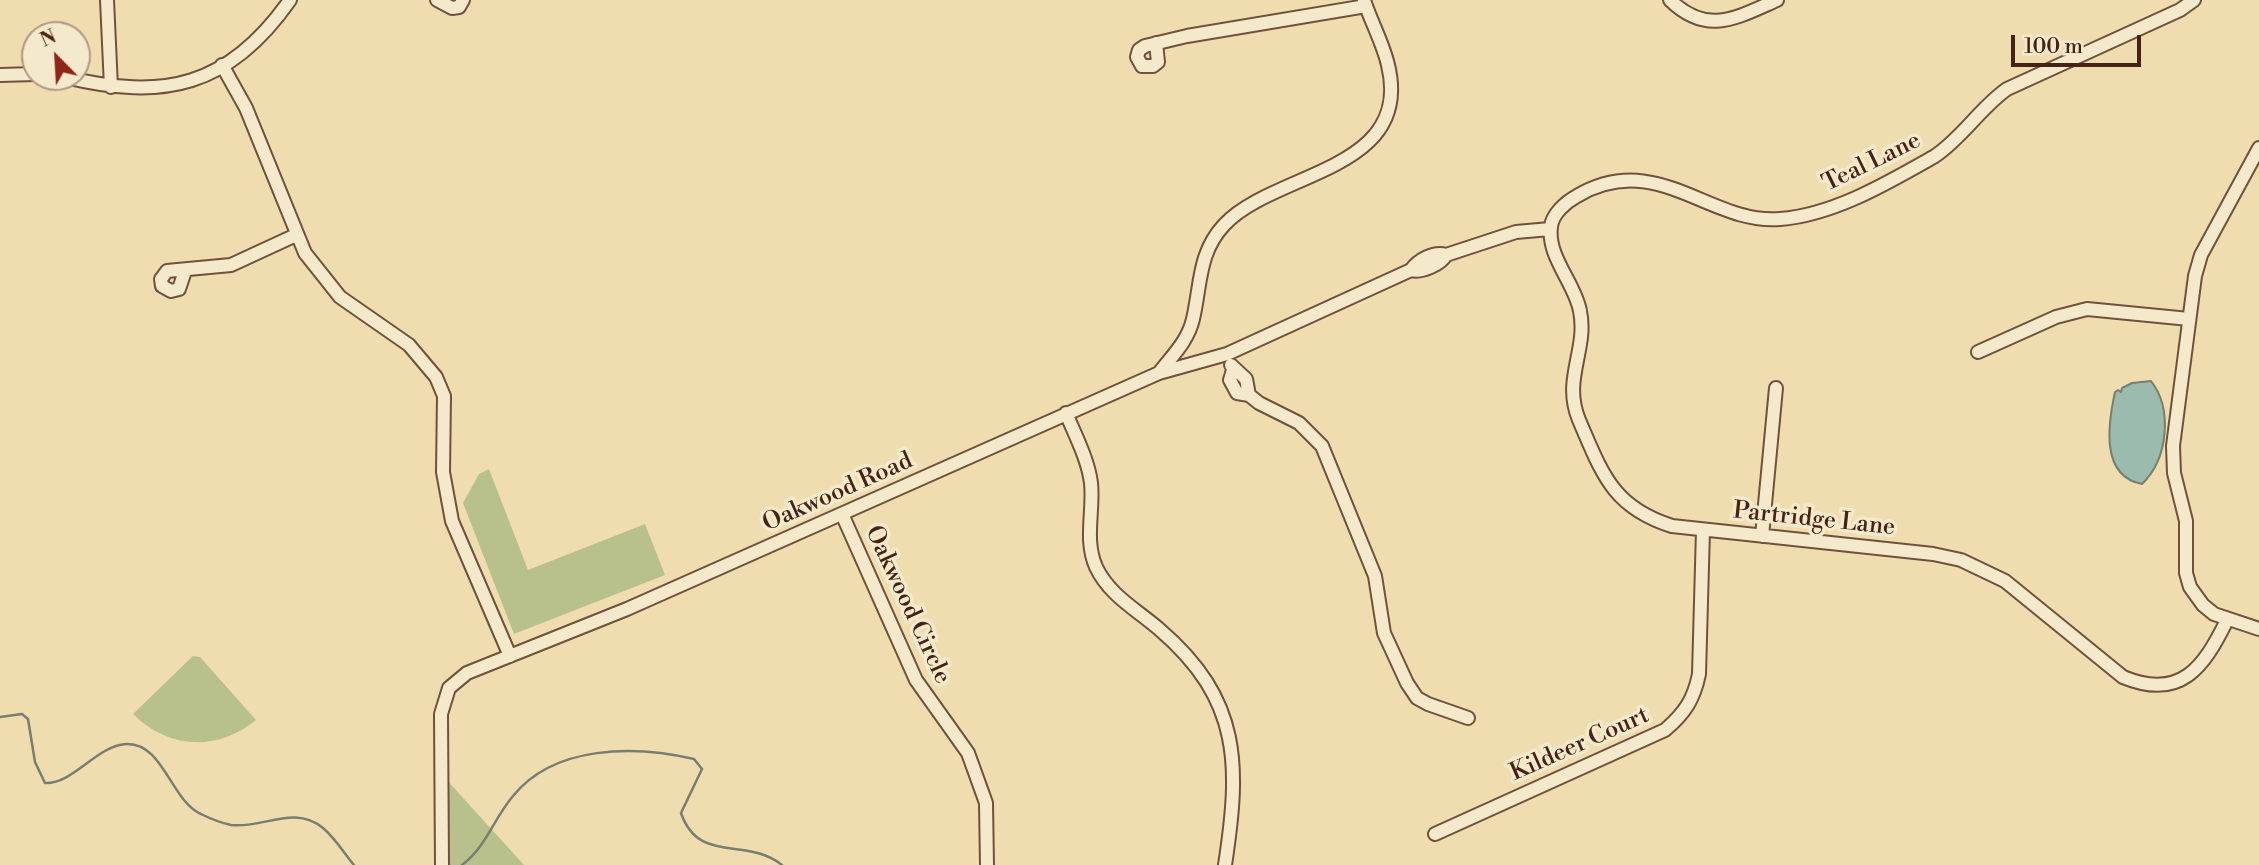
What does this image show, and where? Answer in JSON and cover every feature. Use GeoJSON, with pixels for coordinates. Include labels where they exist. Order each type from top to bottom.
{"type":"FeatureCollection","features":[{"type":"Feature","properties":{"kind":"street"},"geometry":{"type":"LineString","coordinates":[[107,0],[111,87]]}},
{"type":"Feature","properties":{"kind":"street"},"geometry":{"type":"LineString","coordinates":[[91,83],[111,87],[168,87],[222,65],[259,39],[290,0]]}},
{"type":"Feature","properties":{"kind":"street"},"geometry":{"type":"LineString","coordinates":[[437,0],[452,8],[459,6],[463,0]]}},
{"type":"Feature","properties":{"kind":"street"},"geometry":{"type":"LineString","coordinates":[[1670,0],[1693,17],[1721,21],[1777,0]]}},
{"type":"Feature","properties":{"kind":"street","name":"Teal Lane"},"geometry":{"type":"LineString","coordinates":[[1550,229],[1553,218],[1568,201],[1590,189],[1611,184],[1660,184],[1740,214],[1763,219],[1796,217],[1833,207],[1936,156],[2007,89],[2180,10],[2194,0]]}},
{"type":"Feature","properties":{"kind":"street"},"geometry":{"type":"LineString","coordinates":[[1156,43],[1365,3],[1385,53],[1391,82],[1390,99],[1377,132],[1349,158],[1252,204],[1224,225],[1202,262],[1193,320],[1185,340],[1159,373]]}},
{"type":"Feature","properties":{"kind":"street"},"geometry":{"type":"LineString","coordinates":[[222,65],[246,108],[296,235],[321,277],[340,297],[409,345],[436,377],[444,396],[443,472],[452,521],[510,656]]}},
{"type":"Feature","properties":{"kind":"street"},"geometry":{"type":"LineString","coordinates":[[0,75],[21,74]]}},
{"type":"Feature","properties":{"kind":"street"},"geometry":{"type":"LineString","coordinates":[[2259,148],[2201,255],[2189,319],[2173,446],[2174,473],[2186,521],[2186,573],[2203,605],[2227,620],[2259,629]]}},
{"type":"Feature","properties":{"kind":"street","name":"Oakwood Road"},"geometry":{"type":"LineString","coordinates":[[442,862],[442,701],[458,678],[597,622],[1159,373],[1227,354],[1411,270],[1422,260],[1437,253],[1446,255],[1516,232],[1550,229]]}},
{"type":"Feature","properties":{"kind":"street","name":"Partridge Lane"},"geometry":{"type":"LineString","coordinates":[[1550,229],[1555,252],[1580,310],[1580,341],[1572,375],[1573,400],[1602,474],[1617,495],[1636,511],[1672,526],[1933,554],[1978,565],[2005,581],[2123,677],[2145,684],[2167,684],[2198,670],[2227,620]]}},
{"type":"Feature","properties":{"kind":"street"},"geometry":{"type":"LineString","coordinates":[[185,271],[241,262],[296,235]]}},
{"type":"Feature","properties":{"kind":"street"},"geometry":{"type":"LineString","coordinates":[[1978,352],[2056,317],[2087,309],[2189,319]]}},
{"type":"Feature","properties":{"kind":"street"},"geometry":{"type":"LineString","coordinates":[[1227,354],[1233,370],[1230,376],[1232,387],[1240,395],[1249,395],[1299,423],[1322,446],[1376,576],[1384,633],[1407,684],[1418,698],[1427,704],[1468,718]]}},
{"type":"Feature","properties":{"kind":"street"},"geometry":{"type":"LineString","coordinates":[[1762,536],[1776,388]]}},
{"type":"Feature","properties":{"kind":"street"},"geometry":{"type":"LineString","coordinates":[[1066,413],[1089,471],[1089,542],[1096,566],[1118,597],[1162,631],[1191,660],[1209,685],[1226,723],[1235,773],[1225,865]]}},
{"type":"Feature","properties":{"kind":"street","name":"Oakwood Circle"},"geometry":{"type":"LineString","coordinates":[[842,514],[916,680],[959,738],[973,766],[986,803],[987,865]]}},
{"type":"Feature","properties":{"kind":"street","name":"Kildeer Court"},"geometry":{"type":"LineString","coordinates":[[1435,834],[1665,730],[1681,716],[1693,697],[1699,674],[1703,530]]}},
{"type":"Feature","properties":{"kind":"green space"},"geometry":{"type":"Polygon","coordinates":[[[489,469],[528,570],[645,524],[665,575],[514,634],[463,503],[479,474],[489,469]]]}},
{"type":"Feature","properties":{"kind":"green space"},"geometry":{"type":"Polygon","coordinates":[[[193,656],[200,657],[256,720],[225,737],[193,742],[162,734],[133,714],[193,656]]]}},
{"type":"Feature","properties":{"kind":"green space"},"geometry":{"type":"Polygon","coordinates":[[[445,778],[524,865],[449,865],[445,778]]]}},
{"type":"Feature","properties":{"kind":"shaded area"},"geometry":{"type":"Polygon","coordinates":[[[2151,381],[2163,405],[2164,434],[2157,461],[2142,484],[2128,479],[2119,471],[2113,460],[2110,419],[2115,392],[2121,392],[2122,388],[2132,383],[2151,381]]]}},
{"type":"Feature","properties":{"kind":"waterway"},"geometry":{"type":"LineString","coordinates":[[0,717],[22,714],[28,719],[35,762],[45,783],[66,778],[115,746],[139,746],[149,752],[182,797],[201,814],[231,825],[290,818],[312,821],[327,832],[354,865]]}},
{"type":"Feature","properties":{"kind":"waterway"},"geometry":{"type":"LineString","coordinates":[[462,865],[484,841],[513,796],[530,779],[573,758],[622,751],[671,754],[694,759],[702,769],[681,813],[689,829],[699,839],[711,845],[754,852],[782,865]]}}]}
